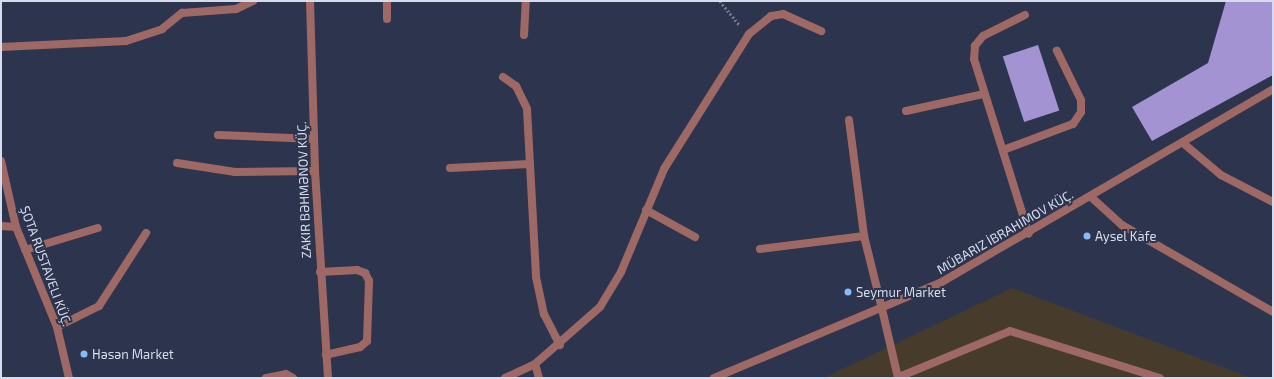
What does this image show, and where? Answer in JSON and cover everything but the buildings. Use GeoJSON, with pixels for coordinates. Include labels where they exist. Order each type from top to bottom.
{"type":"FeatureCollection","features":[{"type":"Feature","properties":{"kind":"street"},"geometry":{"type":"LineString","coordinates":[[1,47],[126,41],[162,29],[182,13],[236,9],[252,1]]}},
{"type":"Feature","properties":{"kind":"street","name":"ZAKIR BƏHMƏNOV KÜÇ."},"geometry":{"type":"LineString","coordinates":[[310,1],[315,171],[320,272],[328,378]]}},
{"type":"Feature","properties":{"kind":"street"},"geometry":{"type":"LineString","coordinates":[[387,1],[387,19]]}},
{"type":"Feature","properties":{"kind":"street"},"geometry":{"type":"LineString","coordinates":[[524,35],[526,1]]}},
{"type":"Feature","properties":{"kind":"street"},"geometry":{"type":"LineString","coordinates":[[505,378],[535,364],[560,345],[609,295],[664,170],[749,34],[771,16],[783,14],[821,32]]}},
{"type":"Feature","properties":{"kind":"street"},"geometry":{"type":"LineString","coordinates":[[1025,15],[983,36],[975,46],[974,59],[1029,234]]}},
{"type":"Feature","properties":{"kind":"street"},"geometry":{"type":"LineString","coordinates":[[1003,150],[1073,124],[1081,112],[1081,100],[1057,51]]}},
{"type":"Feature","properties":{"kind":"street"},"geometry":{"type":"LineString","coordinates":[[503,78],[523,96],[539,298],[560,345]]}},
{"type":"Feature","properties":{"kind":"street","name":"MÜBARIZ İBRAHIMOV KÜÇ."},"geometry":{"type":"LineString","coordinates":[[714,378],[940,283],[1029,234],[1273,89]]}},
{"type":"Feature","properties":{"kind":"street"},"geometry":{"type":"LineString","coordinates":[[906,111],[984,94]]}},
{"type":"Feature","properties":{"kind":"street"},"geometry":{"type":"LineString","coordinates":[[849,120],[864,236],[898,377],[1010,331],[1160,378]]}},
{"type":"Feature","properties":{"kind":"street"},"geometry":{"type":"LineString","coordinates":[[218,135],[314,140]]}},
{"type":"Feature","properties":{"kind":"street"},"geometry":{"type":"LineString","coordinates":[[1183,143],[1221,175],[1273,202]]}},
{"type":"Feature","properties":{"kind":"street","name":"ŞOTA RUSTAVELI KÜÇ."},"geometry":{"type":"LineString","coordinates":[[1,161],[16,227],[57,328],[68,378]]}},
{"type":"Feature","properties":{"kind":"street"},"geometry":{"type":"LineString","coordinates":[[176,163],[235,172],[315,171]]}},
{"type":"Feature","properties":{"kind":"street"},"geometry":{"type":"LineString","coordinates":[[450,168],[529,164]]}},
{"type":"Feature","properties":{"kind":"street"},"geometry":{"type":"LineString","coordinates":[[1091,197],[1122,225],[1273,312]]}},
{"type":"Feature","properties":{"kind":"street"},"geometry":{"type":"LineString","coordinates":[[646,210],[695,237]]}},
{"type":"Feature","properties":{"kind":"street"},"geometry":{"type":"LineString","coordinates":[[1,226],[16,227]]}},
{"type":"Feature","properties":{"kind":"street"},"geometry":{"type":"LineString","coordinates":[[25,250],[98,228]]}},
{"type":"Feature","properties":{"kind":"street"},"geometry":{"type":"LineString","coordinates":[[57,328],[99,306],[146,233]]}},
{"type":"Feature","properties":{"kind":"street"},"geometry":{"type":"LineString","coordinates":[[760,249],[864,236]]}},
{"type":"Feature","properties":{"kind":"street"},"geometry":{"type":"LineString","coordinates":[[320,272],[357,270],[365,273],[369,280],[367,341],[360,347],[326,355]]}},
{"type":"Feature","properties":{"kind":"street"},"geometry":{"type":"LineString","coordinates":[[535,364],[539,378]]}},
{"type":"Feature","properties":{"kind":"street"},"geometry":{"type":"LineString","coordinates":[[266,378],[286,374],[293,378]]}},
{"type":"Feature","properties":{"kind":"path"},"geometry":{"type":"LineString","coordinates":[[720,1],[749,34]]}},
{"type":"Feature","properties":{"kind":"shaded area"},"geometry":{"type":"Polygon","coordinates":[[[1012,288],[1251,378],[824,378],[1012,288]]]}},
{"type":"Feature","properties":{"kind":"place","name":"Aysel Kafe"},"geometry":{"type":"Point","coordinates":[1087,236]}},
{"type":"Feature","properties":{"kind":"place","name":"Seymur Market"},"geometry":{"type":"Point","coordinates":[848,292]}},
{"type":"Feature","properties":{"kind":"place","name":"Həsən Market"},"geometry":{"type":"Point","coordinates":[84,354]}}]}
